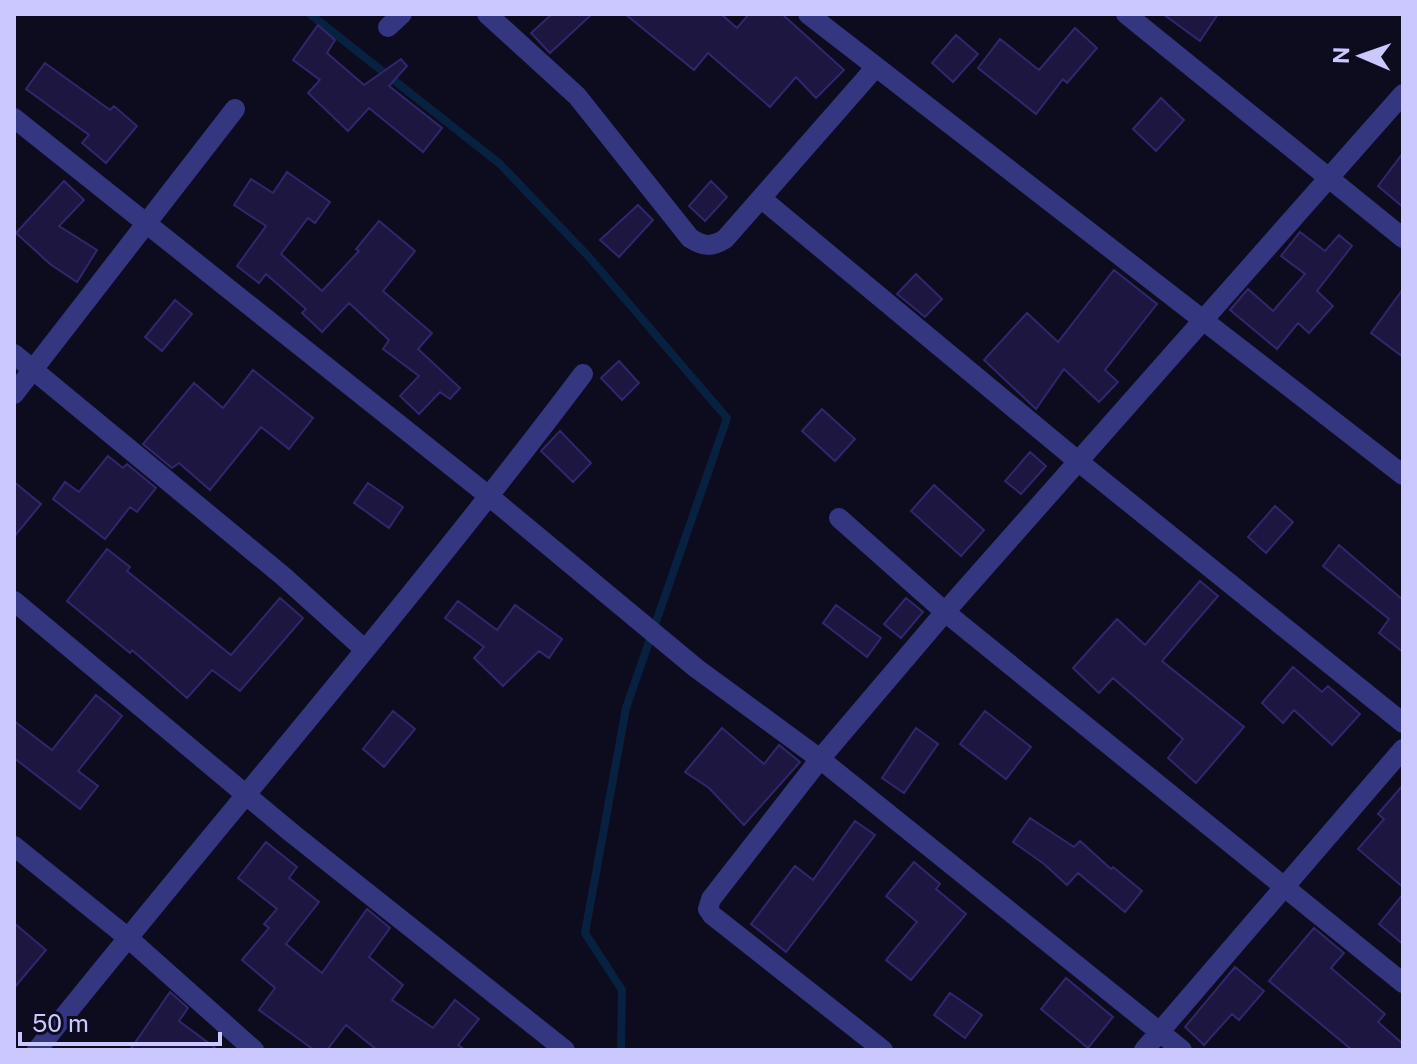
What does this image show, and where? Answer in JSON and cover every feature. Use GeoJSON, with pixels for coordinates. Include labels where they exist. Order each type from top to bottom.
{"type":"FeatureCollection","features":[{"type":"Feature","properties":{"kind":"street"},"geometry":{"type":"LineString","coordinates":[[487,14],[577,96],[690,238],[700,245],[713,246],[762,199],[875,68]]}},
{"type":"Feature","properties":{"kind":"street"},"geometry":{"type":"LineString","coordinates":[[808,14],[1403,475]]}},
{"type":"Feature","properties":{"kind":"street"},"geometry":{"type":"LineString","coordinates":[[1126,14],[1403,238]]}},
{"type":"Feature","properties":{"kind":"street"},"geometry":{"type":"LineString","coordinates":[[883,1050],[708,909],[711,899],[820,759],[945,612],[1403,94]]}},
{"type":"Feature","properties":{"kind":"street"},"geometry":{"type":"LineString","coordinates":[[14,394],[145,221],[235,109]]}},
{"type":"Feature","properties":{"kind":"street"},"geometry":{"type":"LineString","coordinates":[[14,118],[490,497],[696,668],[820,759],[1182,1050]]}},
{"type":"Feature","properties":{"kind":"street"},"geometry":{"type":"LineString","coordinates":[[762,199],[1079,462],[1403,723]]}},
{"type":"Feature","properties":{"kind":"street"},"geometry":{"type":"LineString","coordinates":[[14,354],[273,567],[363,648]]}},
{"type":"Feature","properties":{"kind":"street"},"geometry":{"type":"LineString","coordinates":[[37,1050],[245,792],[490,497],[583,374]]}},
{"type":"Feature","properties":{"kind":"street"},"geometry":{"type":"LineString","coordinates":[[839,518],[945,612],[1403,983]]}},
{"type":"Feature","properties":{"kind":"street"},"geometry":{"type":"LineString","coordinates":[[14,601],[293,834],[565,1050]]}},
{"type":"Feature","properties":{"kind":"street"},"geometry":{"type":"LineString","coordinates":[[1144,1050],[1403,749]]}},
{"type":"Feature","properties":{"kind":"street"},"geometry":{"type":"LineString","coordinates":[[14,846],[127,937],[254,1050]]}},
{"type":"Feature","properties":{"kind":"building"},"geometry":{"type":"Polygon","coordinates":[[[552,14],[592,14],[550,53],[531,33],[552,14]]]}},
{"type":"Feature","properties":{"kind":"building"},"geometry":{"type":"Polygon","coordinates":[[[625,14],[721,14],[737,28],[749,14],[782,14],[844,70],[816,98],[796,77],[770,107],[708,53],[694,70],[625,14]]]}},
{"type":"Feature","properties":{"kind":"building"},"geometry":{"type":"Polygon","coordinates":[[[1163,14],[1218,14],[1200,41],[1163,14]]]}},
{"type":"Feature","properties":{"kind":"building"},"geometry":{"type":"Polygon","coordinates":[[[318,25],[335,40],[327,53],[364,85],[401,59],[407,66],[389,86],[442,128],[423,152],[369,108],[348,131],[308,93],[320,80],[293,60],[318,25]]]}},
{"type":"Feature","properties":{"kind":"building"},"geometry":{"type":"Polygon","coordinates":[[[1075,28],[1097,48],[1067,83],[1063,79],[1036,114],[978,68],[1000,39],[1039,70],[1075,28]]]}},
{"type":"Feature","properties":{"kind":"building"},"geometry":{"type":"Polygon","coordinates":[[[956,35],[978,54],[953,82],[932,63],[956,35]]]}},
{"type":"Feature","properties":{"kind":"building"},"geometry":{"type":"Polygon","coordinates":[[[45,63],[110,110],[114,106],[137,126],[106,163],[82,143],[89,135],[26,89],[45,63]]]}},
{"type":"Feature","properties":{"kind":"building"},"geometry":{"type":"Polygon","coordinates":[[[1161,98],[1184,120],[1156,151],[1133,129],[1161,98]]]}},
{"type":"Feature","properties":{"kind":"building"},"geometry":{"type":"Polygon","coordinates":[[[1403,153],[1403,207],[1378,186],[1403,153]]]}},
{"type":"Feature","properties":{"kind":"building"},"geometry":{"type":"Polygon","coordinates":[[[287,172],[330,202],[315,223],[308,218],[281,254],[322,291],[359,251],[356,249],[379,221],[415,251],[383,291],[432,333],[418,349],[460,388],[450,399],[440,392],[419,414],[400,396],[419,376],[383,349],[389,340],[349,303],[322,332],[302,313],[306,309],[266,274],[259,283],[237,266],[266,226],[234,205],[251,179],[273,193],[287,172]]]}},
{"type":"Feature","properties":{"kind":"building"},"geometry":{"type":"Polygon","coordinates":[[[64,181],[84,200],[59,226],[97,250],[77,282],[50,264],[16,233],[64,181]]]}},
{"type":"Feature","properties":{"kind":"building"},"geometry":{"type":"Polygon","coordinates":[[[711,181],[727,197],[705,221],[689,206],[711,181]]]}},
{"type":"Feature","properties":{"kind":"building"},"geometry":{"type":"Polygon","coordinates":[[[638,205],[653,220],[619,257],[600,240],[638,205]]]}},
{"type":"Feature","properties":{"kind":"building"},"geometry":{"type":"Polygon","coordinates":[[[1300,232],[1325,251],[1339,235],[1352,246],[1317,291],[1333,306],[1309,333],[1298,323],[1277,349],[1230,310],[1248,289],[1273,311],[1305,274],[1281,256],[1300,232]]]}},
{"type":"Feature","properties":{"kind":"building"},"geometry":{"type":"Polygon","coordinates":[[[1114,270],[1157,304],[1105,370],[1118,382],[1099,402],[1064,369],[1036,409],[984,360],[1027,313],[1058,342],[1114,270]]]}},
{"type":"Feature","properties":{"kind":"building"},"geometry":{"type":"Polygon","coordinates":[[[916,274],[942,299],[925,317],[897,294],[916,274]]]}},
{"type":"Feature","properties":{"kind":"building"},"geometry":{"type":"Polygon","coordinates":[[[1403,289],[1403,357],[1371,333],[1403,289]]]}},
{"type":"Feature","properties":{"kind":"building"},"geometry":{"type":"Polygon","coordinates":[[[175,300],[192,314],[162,351],[145,337],[175,300]]]}},
{"type":"Feature","properties":{"kind":"building"},"geometry":{"type":"Polygon","coordinates":[[[619,361],[639,383],[622,400],[601,378],[619,361]]]}},
{"type":"Feature","properties":{"kind":"building"},"geometry":{"type":"Polygon","coordinates":[[[253,370],[313,418],[289,449],[261,427],[210,490],[179,463],[172,468],[143,444],[194,383],[223,408],[253,370]]]}},
{"type":"Feature","properties":{"kind":"building"},"geometry":{"type":"Polygon","coordinates":[[[822,409],[855,439],[835,461],[802,431],[822,409]]]}},
{"type":"Feature","properties":{"kind":"building"},"geometry":{"type":"Polygon","coordinates":[[[560,431],[591,463],[573,482],[541,451],[560,431]]]}},
{"type":"Feature","properties":{"kind":"building"},"geometry":{"type":"Polygon","coordinates":[[[1030,452],[1046,466],[1021,494],[1005,481],[1030,452]]]}},
{"type":"Feature","properties":{"kind":"building"},"geometry":{"type":"Polygon","coordinates":[[[108,456],[123,468],[127,464],[156,488],[137,512],[130,507],[105,539],[53,499],[65,482],[79,492],[108,456]]]}},
{"type":"Feature","properties":{"kind":"building"},"geometry":{"type":"Polygon","coordinates":[[[14,482],[41,504],[14,537],[14,482]]]}},
{"type":"Feature","properties":{"kind":"building"},"geometry":{"type":"Polygon","coordinates":[[[368,483],[403,507],[389,528],[354,503],[368,483]]]}},
{"type":"Feature","properties":{"kind":"building"},"geometry":{"type":"Polygon","coordinates":[[[934,485],[984,530],[961,556],[911,511],[934,485]]]}},
{"type":"Feature","properties":{"kind":"building"},"geometry":{"type":"Polygon","coordinates":[[[1275,506],[1293,522],[1266,553],[1248,537],[1275,506]]]}},
{"type":"Feature","properties":{"kind":"building"},"geometry":{"type":"Polygon","coordinates":[[[1339,545],[1403,600],[1403,652],[1379,633],[1389,619],[1323,566],[1339,545]]]}},
{"type":"Feature","properties":{"kind":"building"},"geometry":{"type":"Polygon","coordinates":[[[107,549],[130,567],[127,571],[231,655],[280,598],[303,618],[240,691],[212,670],[187,698],[132,650],[130,653],[67,601],[107,549]]]}},
{"type":"Feature","properties":{"kind":"building"},"geometry":{"type":"Polygon","coordinates":[[[1200,581],[1218,596],[1162,661],[1244,727],[1196,783],[1168,758],[1183,739],[1113,678],[1099,693],[1073,668],[1117,619],[1145,645],[1200,581]]]}},
{"type":"Feature","properties":{"kind":"building"},"geometry":{"type":"Polygon","coordinates":[[[906,598],[923,612],[901,638],[884,624],[906,598]]]}},
{"type":"Feature","properties":{"kind":"building"},"geometry":{"type":"Polygon","coordinates":[[[458,601],[497,630],[515,605],[562,639],[549,658],[539,651],[503,686],[474,658],[484,647],[445,618],[458,601]]]}},
{"type":"Feature","properties":{"kind":"building"},"geometry":{"type":"Polygon","coordinates":[[[836,605],[881,638],[867,657],[823,623],[836,605]]]}},
{"type":"Feature","properties":{"kind":"building"},"geometry":{"type":"Polygon","coordinates":[[[1293,667],[1322,692],[1328,686],[1360,714],[1332,745],[1294,710],[1283,723],[1262,703],[1293,667]]]}},
{"type":"Feature","properties":{"kind":"building"},"geometry":{"type":"Polygon","coordinates":[[[96,695],[122,716],[78,771],[98,786],[80,809],[14,758],[14,721],[52,750],[96,695]]]}},
{"type":"Feature","properties":{"kind":"building"},"geometry":{"type":"Polygon","coordinates":[[[393,711],[415,729],[384,767],[363,749],[393,711]]]}},
{"type":"Feature","properties":{"kind":"building"},"geometry":{"type":"Polygon","coordinates":[[[985,711],[1031,747],[1006,779],[960,744],[985,711]]]}},
{"type":"Feature","properties":{"kind":"building"},"geometry":{"type":"Polygon","coordinates":[[[722,728],[764,764],[779,745],[800,762],[744,825],[709,788],[685,772],[722,728]]]}},
{"type":"Feature","properties":{"kind":"building"},"geometry":{"type":"Polygon","coordinates":[[[916,728],[938,744],[904,793],[882,778],[916,728]]]}},
{"type":"Feature","properties":{"kind":"building"},"geometry":{"type":"Polygon","coordinates":[[[1403,785],[1403,887],[1358,849],[1384,819],[1378,814],[1403,785]]]}},
{"type":"Feature","properties":{"kind":"building"},"geometry":{"type":"Polygon","coordinates":[[[1030,818],[1074,847],[1080,841],[1142,891],[1125,912],[1078,873],[1067,885],[1013,842],[1030,818]]]}},
{"type":"Feature","properties":{"kind":"building"},"geometry":{"type":"Polygon","coordinates":[[[855,821],[875,835],[786,952],[751,924],[795,866],[813,880],[855,821]]]}},
{"type":"Feature","properties":{"kind":"building"},"geometry":{"type":"Polygon","coordinates":[[[266,842],[297,867],[289,878],[319,902],[286,944],[322,973],[367,909],[390,928],[369,957],[403,985],[392,1000],[433,1028],[455,1000],[479,1019],[458,1045],[465,1050],[377,1050],[346,1025],[327,1050],[314,1050],[259,1010],[275,988],[242,960],[269,928],[264,924],[277,909],[238,878],[266,842]]]}},
{"type":"Feature","properties":{"kind":"building"},"geometry":{"type":"Polygon","coordinates":[[[914,862],[940,884],[936,889],[966,914],[911,980],[886,960],[917,922],[886,896],[914,862]]]}},
{"type":"Feature","properties":{"kind":"building"},"geometry":{"type":"Polygon","coordinates":[[[1403,894],[1403,944],[1379,924],[1403,894]]]}},
{"type":"Feature","properties":{"kind":"building"},"geometry":{"type":"Polygon","coordinates":[[[14,923],[46,950],[14,988],[14,923]]]}},
{"type":"Feature","properties":{"kind":"building"},"geometry":{"type":"Polygon","coordinates":[[[1314,928],[1344,953],[1331,968],[1385,1014],[1378,1022],[1403,1044],[1403,1050],[1352,1050],[1269,981],[1314,928]]]}},
{"type":"Feature","properties":{"kind":"building"},"geometry":{"type":"Polygon","coordinates":[[[1235,967],[1264,991],[1239,1020],[1232,1014],[1204,1045],[1185,1027],[1235,967]]]}},
{"type":"Feature","properties":{"kind":"building"},"geometry":{"type":"Polygon","coordinates":[[[1066,978],[1113,1017],[1088,1048],[1041,1009],[1066,978]]]}},
{"type":"Feature","properties":{"kind":"building"},"geometry":{"type":"Polygon","coordinates":[[[170,992],[188,1008],[179,1021],[218,1050],[130,1050],[170,992]]]}},
{"type":"Feature","properties":{"kind":"building"},"geometry":{"type":"Polygon","coordinates":[[[950,993],[982,1015],[965,1038],[934,1015],[950,993]]]}},
{"type":"Feature","properties":{"kind":"waterway"},"geometry":{"type":"LineString","coordinates":[[310,14],[500,164],[588,256],[727,418],[626,708],[585,933],[622,990],[621,1050]]}}]}
